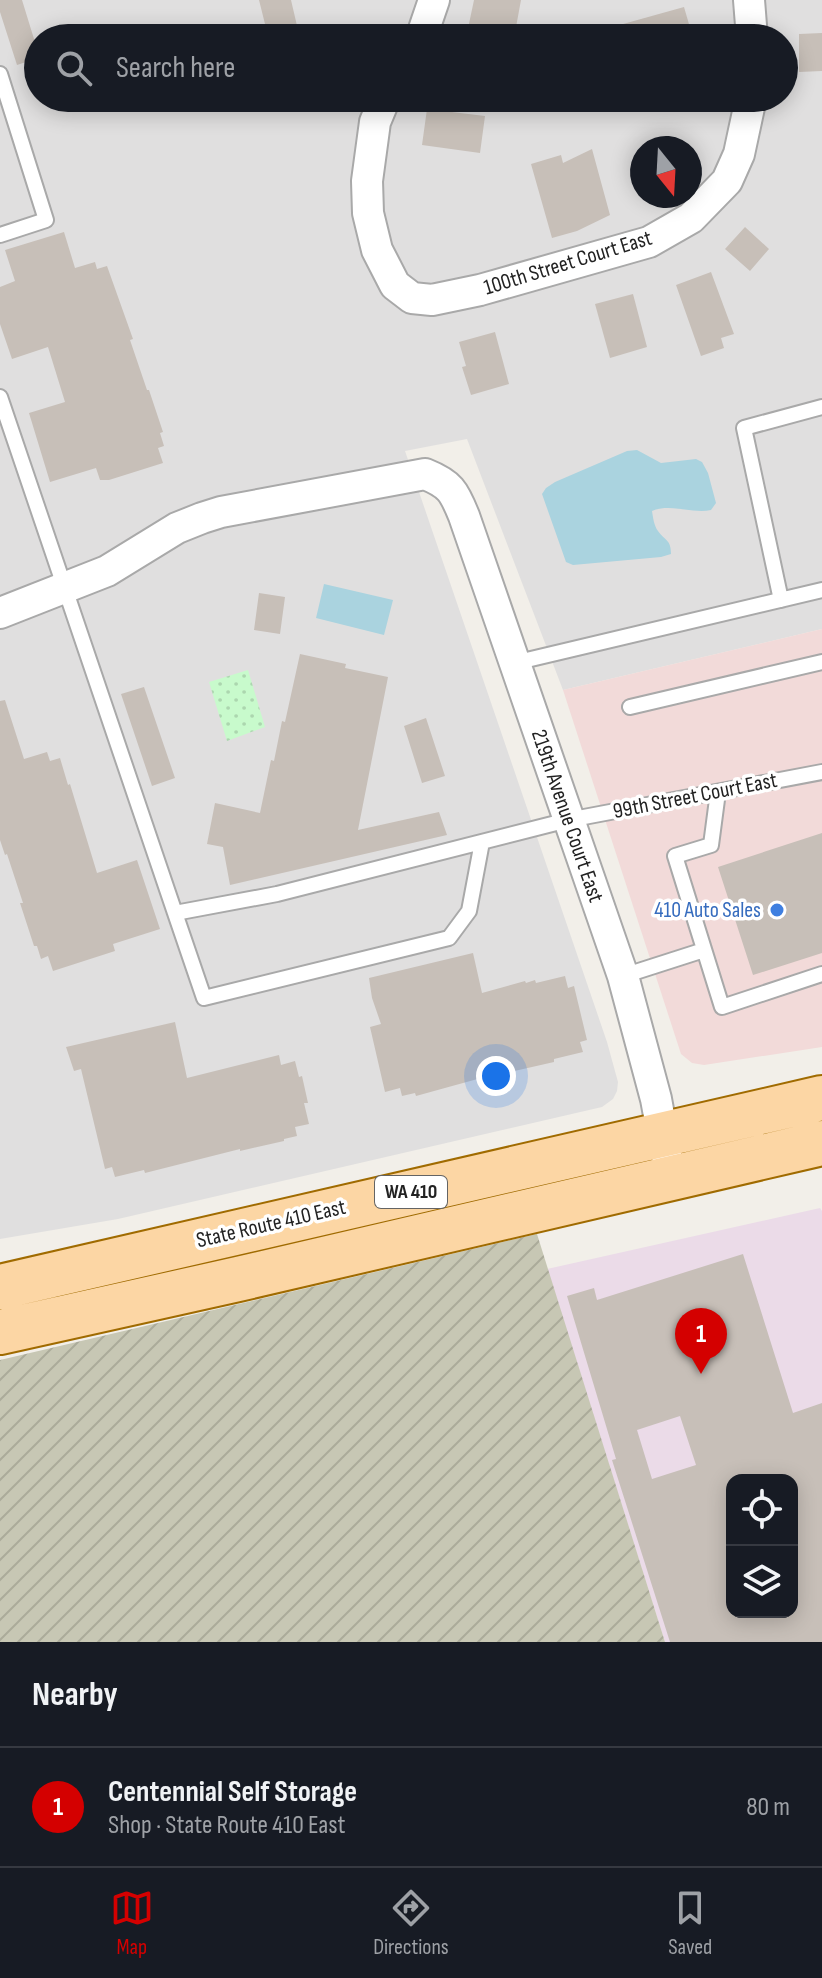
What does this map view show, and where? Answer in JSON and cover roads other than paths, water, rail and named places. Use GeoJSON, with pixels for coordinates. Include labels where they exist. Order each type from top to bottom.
{"type":"FeatureCollection","features":[{"type":"Feature","properties":{"kind":"main road","name":"State Route 410 East"},"geometry":{"type":"LineString","coordinates":[[0,1287],[822,1098]]}},
{"type":"Feature","properties":{"kind":"main road","name":"State Route 410 East"},"geometry":{"type":"LineString","coordinates":[[0,1332],[822,1143]]}},
{"type":"Feature","properties":{"kind":"street"},"geometry":{"type":"LineString","coordinates":[[426,24],[434,0]]}},
{"type":"Feature","properties":{"kind":"street"},"geometry":{"type":"LineString","coordinates":[[749,0],[751,24]]}},
{"type":"Feature","properties":{"kind":"street","name":"100th Street Court East"},"geometry":{"type":"LineString","coordinates":[[379,112],[367,181],[368,213],[377,250],[395,285],[412,298],[432,300],[494,286],[649,242],[691,218],[727,181],[739,154],[748,112]]}},
{"type":"Feature","properties":{"kind":"street","name":"219th Avenue Court East"},"geometry":{"type":"LineString","coordinates":[[64,587],[107,571],[177,528],[221,512],[425,474],[442,481],[456,495],[623,976],[656,1099],[671,1179]]}},
{"type":"Feature","properties":{"kind":"street"},"geometry":{"type":"LineString","coordinates":[[0,613],[64,587]]}},
{"type":"Feature","properties":{"kind":"lane"},"geometry":{"type":"LineString","coordinates":[[0,74],[46,220],[0,235]]}},
{"type":"Feature","properties":{"kind":"lane"},"geometry":{"type":"LineString","coordinates":[[0,397],[204,998],[449,938],[469,911],[482,842]]}},
{"type":"Feature","properties":{"kind":"lane"},"geometry":{"type":"LineString","coordinates":[[781,600],[744,428],[822,407]]}},
{"type":"Feature","properties":{"kind":"lane"},"geometry":{"type":"LineString","coordinates":[[514,663],[822,590]]}},
{"type":"Feature","properties":{"kind":"lane"},"geometry":{"type":"LineString","coordinates":[[630,707],[822,662]]}},
{"type":"Feature","properties":{"kind":"lane","name":"99th Street Court East"},"geometry":{"type":"LineString","coordinates":[[175,913],[277,894],[568,820],[822,772]]}},
{"type":"Feature","properties":{"kind":"lane"},"geometry":{"type":"LineString","coordinates":[[718,792],[711,845],[675,856],[722,1007],[822,974]]}},
{"type":"Feature","properties":{"kind":"lane"},"geometry":{"type":"LineString","coordinates":[[623,976],[704,950]]}},
{"type":"Feature","properties":{"kind":"water"},"geometry":{"type":"Polygon","coordinates":[[[637,450],[661,463],[696,459],[702,462],[716,503],[711,510],[666,508],[652,511],[656,527],[669,543],[671,554],[573,565],[566,562],[542,494],[555,482],[627,451],[637,450]]]}},
{"type":"Feature","properties":{"kind":"water"},"geometry":{"type":"Polygon","coordinates":[[[324,584],[393,600],[384,635],[316,618],[324,584]]]}},
{"type":"Feature","properties":{"kind":"place","name":"410 Auto Sales"},"geometry":{"type":"Point","coordinates":[777,910]}},
{"type":"Feature","properties":{"kind":"place","name":"Centennial Self Storage"},"geometry":{"type":"Point","coordinates":[701,1374]}}]}
